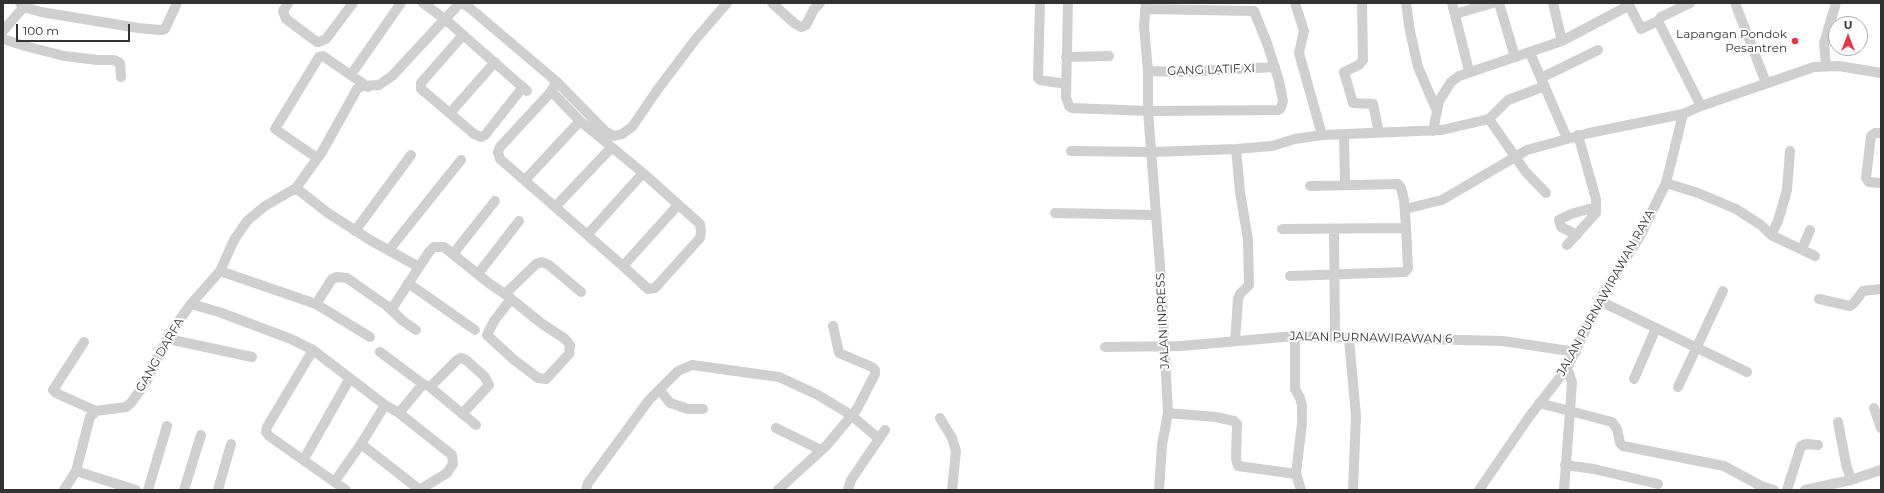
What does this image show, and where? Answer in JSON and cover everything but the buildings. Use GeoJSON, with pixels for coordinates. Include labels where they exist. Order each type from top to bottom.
{"type":"FeatureCollection","features":[{"type":"Feature","properties":{"kind":"street"},"geometry":{"type":"LineString","coordinates":[[3,31],[24,4],[41,12],[138,28],[160,30],[165,29],[177,3]]}},
{"type":"Feature","properties":{"kind":"street"},"geometry":{"type":"LineString","coordinates":[[288,3],[283,11],[286,19],[317,42],[326,39],[353,3]]}},
{"type":"Feature","properties":{"kind":"street"},"geometry":{"type":"LineString","coordinates":[[355,69],[401,3]]}},
{"type":"Feature","properties":{"kind":"street"},"geometry":{"type":"LineString","coordinates":[[424,3],[446,20],[526,89],[485,135],[481,137],[474,134],[421,89],[420,85],[463,35]]}},
{"type":"Feature","properties":{"kind":"street"},"geometry":{"type":"LineString","coordinates":[[419,267],[355,231],[328,213],[296,188],[318,158],[334,132],[354,92],[362,86],[368,87],[379,85],[392,76],[446,20],[455,6],[464,4],[557,82],[605,131],[614,136],[622,134],[632,127],[658,89],[695,40],[727,3]]}},
{"type":"Feature","properties":{"kind":"street"},"geometry":{"type":"LineString","coordinates":[[772,3],[794,23],[801,27],[806,25],[814,10],[820,3]]}},
{"type":"Feature","properties":{"kind":"street"},"geometry":{"type":"LineString","coordinates":[[1040,3],[1038,74],[1040,80],[1066,84]]}},
{"type":"Feature","properties":{"kind":"street"},"geometry":{"type":"LineString","coordinates":[[1068,3],[1066,57],[1068,103],[1072,108],[1148,111]]}},
{"type":"Feature","properties":{"kind":"street"},"geometry":{"type":"LineString","coordinates":[[1295,3],[1304,32],[1299,53],[1322,135]]}},
{"type":"Feature","properties":{"kind":"street"},"geometry":{"type":"LineString","coordinates":[[1362,3],[1363,60],[1359,65],[1345,71],[1344,73],[1353,103],[1373,104],[1379,133]]}},
{"type":"Feature","properties":{"kind":"street"},"geometry":{"type":"LineString","coordinates":[[1406,3],[1410,31],[1418,67],[1436,109]]}},
{"type":"Feature","properties":{"kind":"street"},"geometry":{"type":"LineString","coordinates":[[1452,3],[1469,72]]}},
{"type":"Feature","properties":{"kind":"street"},"geometry":{"type":"LineString","coordinates":[[1455,14],[1493,3]]}},
{"type":"Feature","properties":{"kind":"street"},"geometry":{"type":"LineString","coordinates":[[1499,3],[1514,57]]}},
{"type":"Feature","properties":{"kind":"street"},"geometry":{"type":"LineString","coordinates":[[1553,3],[1562,41]]}},
{"type":"Feature","properties":{"kind":"street"},"geometry":{"type":"LineString","coordinates":[[1433,131],[1436,109],[1451,82],[1459,76],[1562,41],[1628,6],[1631,8],[1640,29],[1658,21],[1661,17],[1690,3]]}},
{"type":"Feature","properties":{"kind":"street"},"geometry":{"type":"LineString","coordinates":[[1735,3],[1766,83]]}},
{"type":"Feature","properties":{"kind":"street"},"geometry":{"type":"LineString","coordinates":[[1826,66],[1824,43],[1836,3]]}},
{"type":"Feature","properties":{"kind":"street","name":"GANG LATIF XI"},"geometry":{"type":"LineString","coordinates":[[1146,6],[1254,11],[1275,67],[1283,101],[1281,108],[1278,110],[1148,111]]}},
{"type":"Feature","properties":{"kind":"street","name":"JALAN INPRESS"},"geometry":{"type":"LineString","coordinates":[[1146,6],[1144,26],[1148,72],[1148,111],[1161,279],[1168,412],[1162,445],[1159,490]]}},
{"type":"Feature","properties":{"kind":"street"},"geometry":{"type":"LineString","coordinates":[[1658,21],[1701,106]]}},
{"type":"Feature","properties":{"kind":"street"},"geometry":{"type":"LineString","coordinates":[[3,39],[64,56],[98,60],[114,60],[120,63],[121,77]]}},
{"type":"Feature","properties":{"kind":"street"},"geometry":{"type":"LineString","coordinates":[[1071,151],[1152,152],[1236,149],[1272,146],[1295,139],[1322,135],[1433,131],[1489,119],[1508,100],[1543,82],[1598,50]]}},
{"type":"Feature","properties":{"kind":"street"},"geometry":{"type":"LineString","coordinates":[[1530,53],[1567,138]]}},
{"type":"Feature","properties":{"kind":"street"},"geometry":{"type":"LineString","coordinates":[[318,158],[275,129],[319,57],[322,56],[368,87]]}},
{"type":"Feature","properties":{"kind":"street"},"geometry":{"type":"LineString","coordinates":[[1066,57],[1109,56]]}},
{"type":"Feature","properties":{"kind":"street"},"geometry":{"type":"LineString","coordinates":[[450,113],[495,62]]}},
{"type":"Feature","properties":{"kind":"street"},"geometry":{"type":"LineString","coordinates":[[1405,209],[1442,200],[1516,158],[1527,150],[1578,135],[1683,114],[1701,106],[1806,69],[1839,66],[1881,73]]}},
{"type":"Feature","properties":{"kind":"street","name":"GANG LATIF XI"},"geometry":{"type":"LineString","coordinates":[[1148,72],[1180,72],[1275,67]]}},
{"type":"Feature","properties":{"kind":"street"},"geometry":{"type":"LineString","coordinates":[[551,91],[580,121],[643,173],[700,224],[701,232],[696,243],[659,285],[652,290],[648,289],[588,234],[500,159],[498,152],[500,147],[551,91],[557,82]]}},
{"type":"Feature","properties":{"kind":"street","name":"JALAN PURNAWIRAWAN RAYA"},"geometry":{"type":"LineString","coordinates":[[1479,490],[1539,403],[1567,368],[1600,301],[1639,238],[1666,183],[1683,114]]}},
{"type":"Feature","properties":{"kind":"street"},"geometry":{"type":"LineString","coordinates":[[1489,119],[1516,158],[1546,193]]}},
{"type":"Feature","properties":{"kind":"street"},"geometry":{"type":"LineString","coordinates":[[525,180],[580,121]]}},
{"type":"Feature","properties":{"kind":"street"},"geometry":{"type":"LineString","coordinates":[[1881,133],[1875,133],[1871,136],[1866,178],[1869,182],[1881,183]]}},
{"type":"Feature","properties":{"kind":"street"},"geometry":{"type":"LineString","coordinates":[[1344,135],[1345,185]]}},
{"type":"Feature","properties":{"kind":"street"},"geometry":{"type":"LineString","coordinates":[[1567,245],[1595,214],[1596,207],[1596,199],[1578,135]]}},
{"type":"Feature","properties":{"kind":"street"},"geometry":{"type":"LineString","coordinates":[[556,206],[611,148]]}},
{"type":"Feature","properties":{"kind":"street"},"geometry":{"type":"LineString","coordinates":[[1235,340],[1238,299],[1240,294],[1249,285],[1248,240],[1240,192],[1236,149]]}},
{"type":"Feature","properties":{"kind":"street"},"geometry":{"type":"LineString","coordinates":[[1771,235],[1778,221],[1787,190],[1790,151]]}},
{"type":"Feature","properties":{"kind":"street"},"geometry":{"type":"LineString","coordinates":[[355,231],[411,155]]}},
{"type":"Feature","properties":{"kind":"street"},"geometry":{"type":"LineString","coordinates":[[389,250],[461,160]]}},
{"type":"Feature","properties":{"kind":"street"},"geometry":{"type":"LineString","coordinates":[[588,234],[643,173]]}},
{"type":"Feature","properties":{"kind":"street"},"geometry":{"type":"LineString","coordinates":[[1666,183],[1698,193],[1736,209],[1760,225],[1771,235],[1815,256]]}},
{"type":"Feature","properties":{"kind":"street"},"geometry":{"type":"LineString","coordinates":[[1290,276],[1405,272],[1408,268],[1405,209],[1401,188],[1398,184],[1310,186]]}},
{"type":"Feature","properties":{"kind":"street","name":"GANG DARFA"},"geometry":{"type":"LineString","coordinates":[[96,412],[126,407],[131,403],[146,382],[168,339],[191,304],[220,271],[234,240],[247,221],[265,206],[296,188]]}},
{"type":"Feature","properties":{"kind":"street"},"geometry":{"type":"LineString","coordinates":[[453,254],[495,201]]}},
{"type":"Feature","properties":{"kind":"street"},"geometry":{"type":"LineString","coordinates":[[623,266],[678,205]]}},
{"type":"Feature","properties":{"kind":"street"},"geometry":{"type":"LineString","coordinates":[[1577,235],[1561,226],[1558,220],[1571,214],[1596,207]]}},
{"type":"Feature","properties":{"kind":"street"},"geometry":{"type":"LineString","coordinates":[[1056,213],[1155,215]]}},
{"type":"Feature","properties":{"kind":"street"},"geometry":{"type":"LineString","coordinates":[[478,274],[518,221]]}},
{"type":"Feature","properties":{"kind":"street"},"geometry":{"type":"LineString","coordinates":[[1282,229],[1406,228]]}},
{"type":"Feature","properties":{"kind":"street"},"geometry":{"type":"LineString","coordinates":[[1334,229],[1335,338]]}},
{"type":"Feature","properties":{"kind":"street"},"geometry":{"type":"LineString","coordinates":[[1802,249],[1810,230]]}},
{"type":"Feature","properties":{"kind":"street"},"geometry":{"type":"LineString","coordinates":[[391,310],[434,247],[444,247],[478,274],[508,296],[565,339],[570,345],[569,354],[546,379],[538,378],[513,359],[487,335],[508,296],[536,264],[542,262],[549,265],[581,292]]}},
{"type":"Feature","properties":{"kind":"street"},"geometry":{"type":"LineString","coordinates":[[220,271],[316,304],[370,337]]}},
{"type":"Feature","properties":{"kind":"street"},"geometry":{"type":"LineString","coordinates":[[316,304],[328,282],[337,277],[347,278],[416,330]]}},
{"type":"Feature","properties":{"kind":"street"},"geometry":{"type":"LineString","coordinates":[[408,283],[474,330]]}},
{"type":"Feature","properties":{"kind":"street"},"geometry":{"type":"LineString","coordinates":[[1819,299],[1850,306],[1863,291],[1881,289]]}},
{"type":"Feature","properties":{"kind":"street"},"geometry":{"type":"LineString","coordinates":[[1678,387],[1723,291]]}},
{"type":"Feature","properties":{"kind":"street"},"geometry":{"type":"LineString","coordinates":[[1600,301],[1747,372]]}},
{"type":"Feature","properties":{"kind":"street"},"geometry":{"type":"LineString","coordinates":[[191,304],[219,312],[291,338],[313,350],[385,405],[399,413],[448,452],[453,459],[452,467],[447,473],[419,490],[361,444]]}},
{"type":"Feature","properties":{"kind":"street"},"geometry":{"type":"LineString","coordinates":[[778,490],[821,450],[851,415],[856,409],[875,374],[875,370],[863,362],[839,353],[833,326]]}},
{"type":"Feature","properties":{"kind":"street"},"geometry":{"type":"LineString","coordinates":[[1634,379],[1656,328]]}},
{"type":"Feature","properties":{"kind":"street"},"geometry":{"type":"LineString","coordinates":[[1295,336],[1295,389],[1300,398],[1302,417],[1296,474],[1301,490]]}},
{"type":"Feature","properties":{"kind":"street","name":"JALAN PURNAWIRAWAN 6"},"geometry":{"type":"LineString","coordinates":[[1105,348],[1165,345],[1181,346],[1235,340],[1295,336],[1503,341],[1576,352]]}},
{"type":"Feature","properties":{"kind":"street"},"geometry":{"type":"LineString","coordinates":[[1349,338],[1356,416],[1353,490]]}},
{"type":"Feature","properties":{"kind":"street"},"geometry":{"type":"LineString","coordinates":[[168,339],[252,357]]}},
{"type":"Feature","properties":{"kind":"street"},"geometry":{"type":"LineString","coordinates":[[64,490],[76,471],[90,417],[96,412],[56,393],[53,390],[84,342]]}},
{"type":"Feature","properties":{"kind":"street"},"geometry":{"type":"LineString","coordinates":[[313,350],[266,430],[269,436],[304,459],[346,490]]}},
{"type":"Feature","properties":{"kind":"street"},"geometry":{"type":"LineString","coordinates":[[380,352],[476,425]]}},
{"type":"Feature","properties":{"kind":"street"},"geometry":{"type":"LineString","coordinates":[[399,413],[426,386],[461,358],[466,360],[484,376],[489,384],[462,414]]}},
{"type":"Feature","properties":{"kind":"street"},"geometry":{"type":"LineString","coordinates":[[586,490],[588,483],[649,400],[678,371],[692,365],[724,368],[779,377],[818,395],[881,434],[851,480],[848,490]]}},
{"type":"Feature","properties":{"kind":"street"},"geometry":{"type":"LineString","coordinates":[[1564,490],[1572,382],[1567,368]]}},
{"type":"Feature","properties":{"kind":"street"},"geometry":{"type":"LineString","coordinates":[[304,459],[350,378]]}},
{"type":"Feature","properties":{"kind":"street"},"geometry":{"type":"LineString","coordinates":[[660,390],[670,403],[688,409],[703,409]]}},
{"type":"Feature","properties":{"kind":"street"},"geometry":{"type":"LineString","coordinates":[[1539,403],[1612,422],[1617,429],[1620,443],[1623,446],[1724,466],[1760,488],[1774,490]]}},
{"type":"Feature","properties":{"kind":"street"},"geometry":{"type":"LineString","coordinates":[[335,481],[361,444],[385,405]]}},
{"type":"Feature","properties":{"kind":"street"},"geometry":{"type":"LineString","coordinates":[[1874,408],[1881,428]]}},
{"type":"Feature","properties":{"kind":"street"},"geometry":{"type":"LineString","coordinates":[[1168,412],[1216,417],[1234,421],[1237,424],[1236,459],[1238,466],[1296,474]]}},
{"type":"Feature","properties":{"kind":"street"},"geometry":{"type":"LineString","coordinates":[[940,418],[952,438],[956,451],[952,490]]}},
{"type":"Feature","properties":{"kind":"street"},"geometry":{"type":"LineString","coordinates":[[1838,422],[1846,464],[1851,480]]}},
{"type":"Feature","properties":{"kind":"street"},"geometry":{"type":"LineString","coordinates":[[148,490],[167,426]]}},
{"type":"Feature","properties":{"kind":"street"},"geometry":{"type":"LineString","coordinates":[[776,428],[821,450]]}},
{"type":"Feature","properties":{"kind":"street"},"geometry":{"type":"LineString","coordinates":[[184,490],[201,435]]}},
{"type":"Feature","properties":{"kind":"street"},"geometry":{"type":"LineString","coordinates":[[218,490],[231,444]]}},
{"type":"Feature","properties":{"kind":"street"},"geometry":{"type":"LineString","coordinates":[[1787,490],[1801,446],[1806,444],[1818,445]]}},
{"type":"Feature","properties":{"kind":"street"},"geometry":{"type":"LineString","coordinates":[[1565,465],[1594,469],[1658,484]]}},
{"type":"Feature","properties":{"kind":"street"},"geometry":{"type":"LineString","coordinates":[[1805,490],[1851,480],[1881,470]]}},
{"type":"Feature","properties":{"kind":"street"},"geometry":{"type":"LineString","coordinates":[[76,471],[136,490]]}},
{"type":"Feature","properties":{"kind":"place","name":"Lapangan Pondok Pesantren"},"geometry":{"type":"Point","coordinates":[1795,41]}}]}
